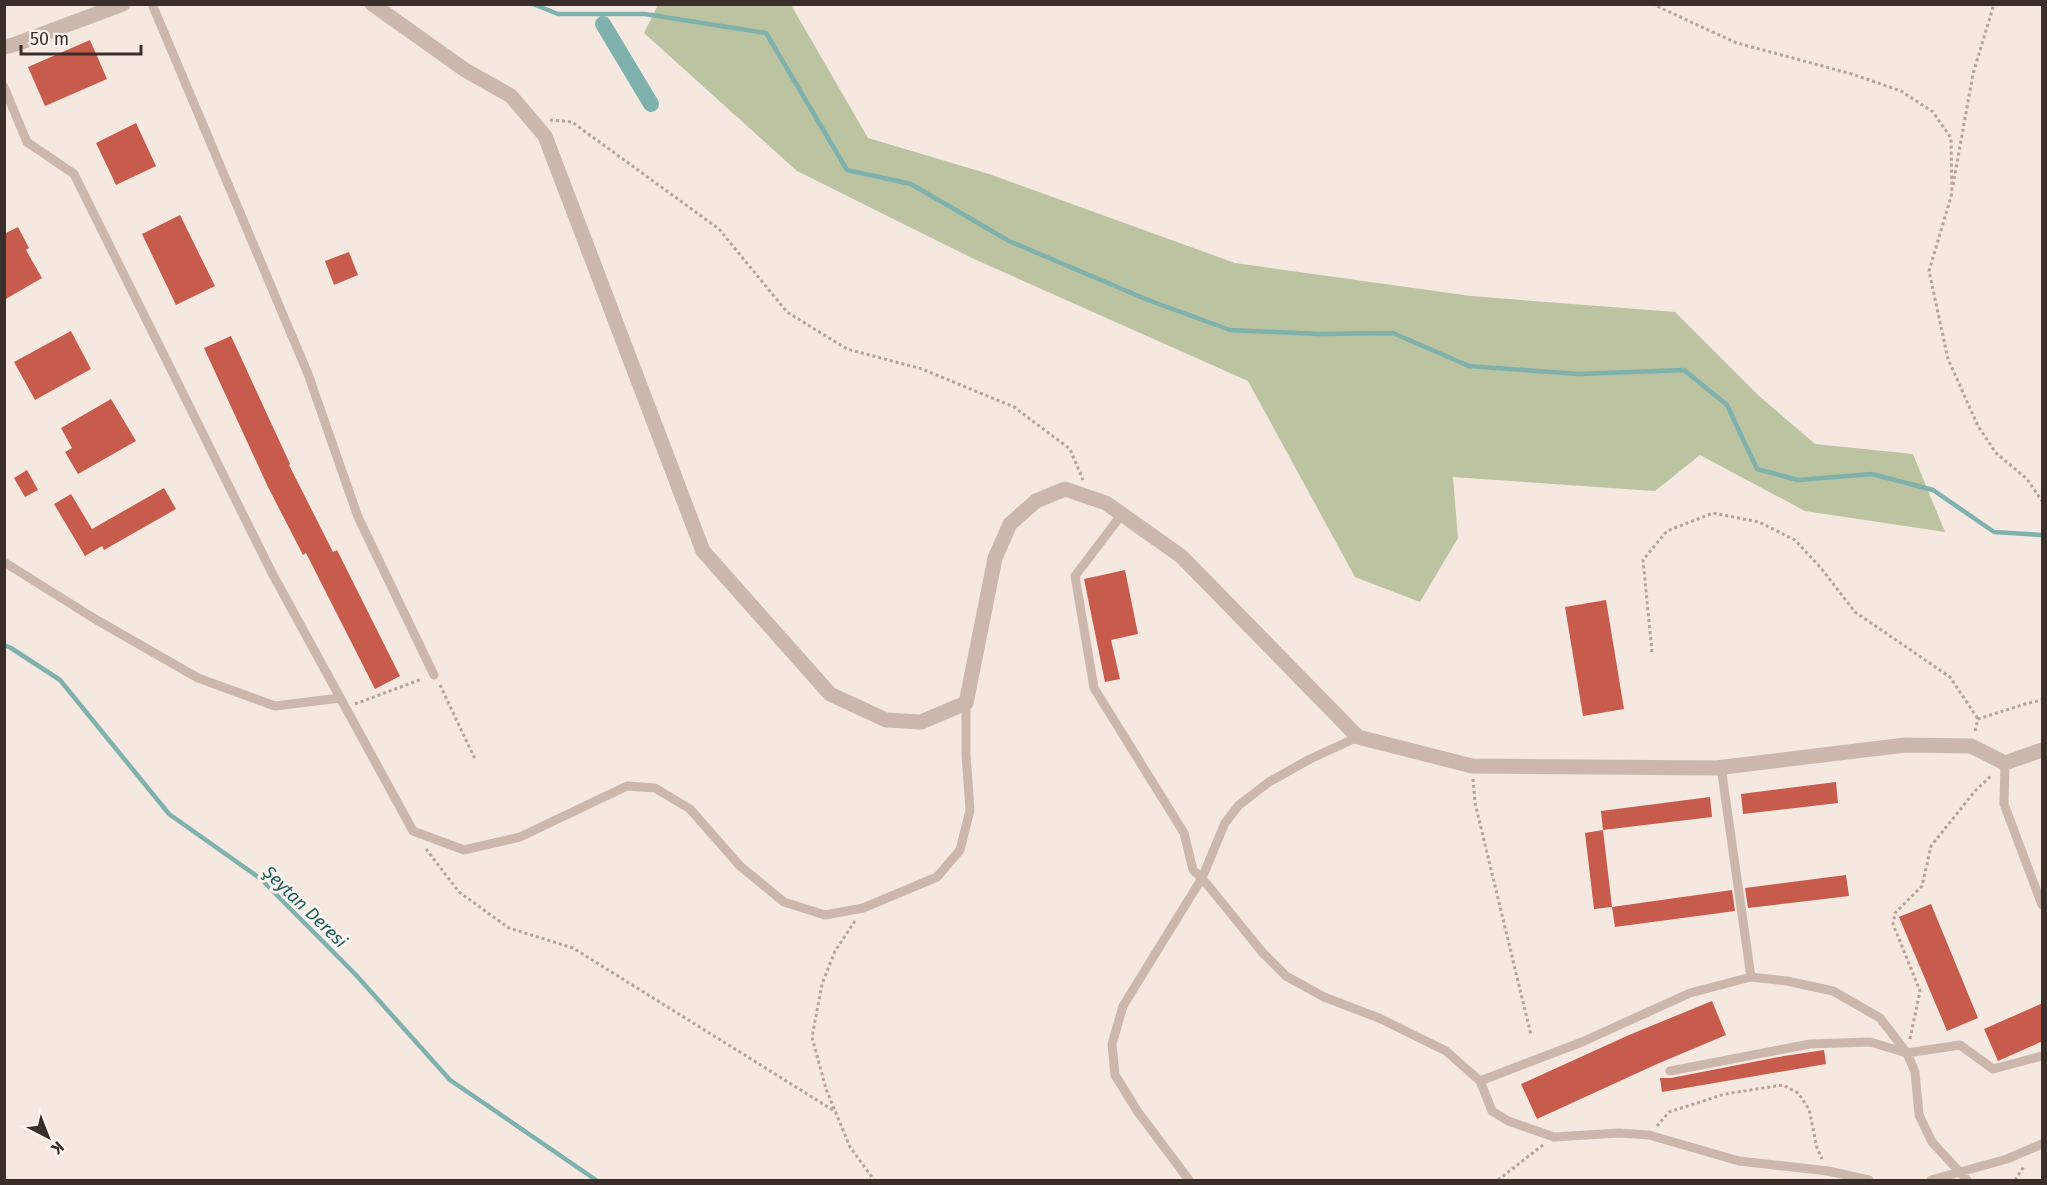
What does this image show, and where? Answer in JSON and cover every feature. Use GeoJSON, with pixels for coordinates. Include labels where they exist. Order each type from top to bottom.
{"type":"FeatureCollection","features":[{"type":"Feature","properties":{"kind":"street"},"geometry":{"type":"LineString","coordinates":[[7,45],[123,4]]}},
{"type":"Feature","properties":{"kind":"street"},"geometry":{"type":"LineString","coordinates":[[372,4],[465,70],[511,96],[545,136],[703,551],[830,694],[886,720],[921,722],[966,702],[995,558],[1010,524],[1036,501],[1065,489],[1106,503],[1181,556],[1358,737],[1472,766],[1721,767],[1905,745],[1971,746],[2005,763],[2043,750]]}},
{"type":"Feature","properties":{"kind":"lane"},"geometry":{"type":"LineString","coordinates":[[152,4],[308,374],[358,517],[434,675]]}},
{"type":"Feature","properties":{"kind":"lane"},"geometry":{"type":"LineString","coordinates":[[4,87],[27,142],[74,174],[272,573],[413,831],[465,850],[520,837],[627,786],[655,788],[690,809],[740,866],[784,903],[825,915],[863,908],[937,877],[960,850],[970,810],[966,702]]}},
{"type":"Feature","properties":{"kind":"lane"},"geometry":{"type":"LineString","coordinates":[[1122,514],[1075,576],[1094,688],[1184,833],[1193,870],[1263,953],[1286,976],[1324,997],[1379,1018],[1446,1052],[1480,1081],[1492,1111],[1508,1121],[1554,1137],[1619,1133],[1649,1135],[1739,1161],[1828,1171],[1869,1180]]}},
{"type":"Feature","properties":{"kind":"lane"},"geometry":{"type":"LineString","coordinates":[[4,562],[95,619],[198,678],[274,706],[343,703]]}},
{"type":"Feature","properties":{"kind":"lane"},"geometry":{"type":"LineString","coordinates":[[4,570],[16,571]]}},
{"type":"Feature","properties":{"kind":"lane"},"geometry":{"type":"LineString","coordinates":[[1189,1180],[1138,1112],[1115,1075],[1112,1044],[1123,1006],[1202,878],[1225,823],[1239,805],[1269,782],[1310,759],[1358,737]]}},
{"type":"Feature","properties":{"kind":"lane"},"geometry":{"type":"LineString","coordinates":[[2005,763],[2004,804],[2043,905]]}},
{"type":"Feature","properties":{"kind":"lane"},"geometry":{"type":"LineString","coordinates":[[1721,767],[1751,977]]}},
{"type":"Feature","properties":{"kind":"lane"},"geometry":{"type":"LineString","coordinates":[[1480,1081],[1582,1042],[1690,993],[1751,977],[1786,981],[1833,991],[1880,1018],[1907,1053],[1914,1072],[1919,1115],[1932,1142],[1958,1173],[1967,1180]]}},
{"type":"Feature","properties":{"kind":"lane"},"geometry":{"type":"LineString","coordinates":[[1670,1071],[1810,1044],[1870,1042],[1907,1053],[1960,1045],[1993,1069],[2043,1056]]}},
{"type":"Feature","properties":{"kind":"lane"},"geometry":{"type":"LineString","coordinates":[[1930,1180],[2007,1159],[2043,1144]]}},
{"type":"Feature","properties":{"kind":"path"},"geometry":{"type":"LineString","coordinates":[[1652,4],[1737,43],[1852,74],[1901,91],[1933,112],[1952,138],[1952,193]]}},
{"type":"Feature","properties":{"kind":"path"},"geometry":{"type":"LineString","coordinates":[[1994,4],[1973,74],[1952,193],[1929,271],[1948,359],[1977,426],[1996,453],[2026,480],[2043,501]]}},
{"type":"Feature","properties":{"kind":"path"},"geometry":{"type":"LineString","coordinates":[[529,117],[572,122],[651,179],[719,229],[787,312],[847,349],[922,369],[1014,406],[1070,449],[1091,498]]}},
{"type":"Feature","properties":{"kind":"path"},"geometry":{"type":"LineString","coordinates":[[1652,652],[1643,560],[1668,531],[1713,513],[1759,522],[1795,540],[1821,568],[1855,612],[1950,676],[1978,719],[1971,746]]}},
{"type":"Feature","properties":{"kind":"path"},"geometry":{"type":"LineString","coordinates":[[343,703],[434,675],[475,759]]}},
{"type":"Feature","properties":{"kind":"path"},"geometry":{"type":"LineString","coordinates":[[1978,719],[2043,700]]}},
{"type":"Feature","properties":{"kind":"path"},"geometry":{"type":"LineString","coordinates":[[1907,1053],[1920,991],[1893,924],[1895,913],[1922,886],[1931,846],[1975,791],[2005,763]]}},
{"type":"Feature","properties":{"kind":"path"},"geometry":{"type":"LineString","coordinates":[[1472,766],[1475,803],[1531,1035]]}},
{"type":"Feature","properties":{"kind":"path"},"geometry":{"type":"LineString","coordinates":[[413,831],[459,892],[509,928],[573,948],[836,1112]]}},
{"type":"Feature","properties":{"kind":"path"},"geometry":{"type":"LineString","coordinates":[[863,908],[835,951],[822,984],[812,1037],[826,1089],[850,1147],[874,1180]]}},
{"type":"Feature","properties":{"kind":"path"},"geometry":{"type":"LineString","coordinates":[[1649,1135],[1669,1112],[1725,1094],[1783,1085],[1798,1093],[1809,1109],[1817,1148],[1828,1171]]}},
{"type":"Feature","properties":{"kind":"path"},"geometry":{"type":"LineString","coordinates":[[1498,1180],[1554,1137]]}},
{"type":"Feature","properties":{"kind":"green space"},"geometry":{"type":"Polygon","coordinates":[[[658,5],[791,5],[868,138],[989,174],[1235,263],[1471,296],[1675,312],[1758,395],[1815,444],[1913,454],[1945,532],[1805,511],[1700,455],[1655,491],[1453,477],[1458,538],[1420,602],[1355,577],[1248,381],[974,259],[797,171],[644,33],[658,5]]]}},
{"type":"Feature","properties":{"kind":"building"},"geometry":{"type":"Polygon","coordinates":[[[90,40],[107,79],[45,106],[28,67],[90,40]]]}},
{"type":"Feature","properties":{"kind":"building"},"geometry":{"type":"Polygon","coordinates":[[[136,123],[156,166],[116,185],[96,143],[136,123]]]}},
{"type":"Feature","properties":{"kind":"building"},"geometry":{"type":"Polygon","coordinates":[[[180,215],[215,286],[176,305],[142,234],[180,215]]]}},
{"type":"Feature","properties":{"kind":"building"},"geometry":{"type":"Polygon","coordinates":[[[18,227],[29,248],[26,250],[42,278],[4,300],[4,234],[18,227]]]}},
{"type":"Feature","properties":{"kind":"building"},"geometry":{"type":"Polygon","coordinates":[[[349,252],[358,275],[334,285],[325,261],[349,252]]]}},
{"type":"Feature","properties":{"kind":"building"},"geometry":{"type":"Polygon","coordinates":[[[71,331],[91,369],[35,400],[14,362],[71,331]]]}},
{"type":"Feature","properties":{"kind":"building"},"geometry":{"type":"Polygon","coordinates":[[[231,336],[289,465],[333,552],[337,550],[400,676],[375,689],[306,553],[303,555],[268,487],[204,348],[231,336]]]}},
{"type":"Feature","properties":{"kind":"building"},"geometry":{"type":"Polygon","coordinates":[[[111,399],[136,441],[78,474],[65,452],[72,448],[61,428],[111,399]]]}},
{"type":"Feature","properties":{"kind":"building"},"geometry":{"type":"Polygon","coordinates":[[[27,470],[38,490],[25,497],[14,478],[27,470]]]}},
{"type":"Feature","properties":{"kind":"building"},"geometry":{"type":"Polygon","coordinates":[[[164,488],[176,509],[104,550],[102,546],[85,556],[54,504],[71,494],[92,529],[164,488]]]}},
{"type":"Feature","properties":{"kind":"building"},"geometry":{"type":"Polygon","coordinates":[[[1125,570],[1138,634],[1111,640],[1120,679],[1105,682],[1084,579],[1125,570]]]}},
{"type":"Feature","properties":{"kind":"building"},"geometry":{"type":"Polygon","coordinates":[[[1606,600],[1624,709],[1583,716],[1565,607],[1606,600]]]}},
{"type":"Feature","properties":{"kind":"building"},"geometry":{"type":"Polygon","coordinates":[[[1836,782],[1838,803],[1743,814],[1741,794],[1836,782]]]}},
{"type":"Feature","properties":{"kind":"building"},"geometry":{"type":"Polygon","coordinates":[[[1710,797],[1712,817],[1603,830],[1601,811],[1710,797]]]}},
{"type":"Feature","properties":{"kind":"building"},"geometry":{"type":"Polygon","coordinates":[[[1603,830],[1612,907],[1594,909],[1585,833],[1603,830]]]}},
{"type":"Feature","properties":{"kind":"building"},"geometry":{"type":"Polygon","coordinates":[[[1846,875],[1849,896],[1748,908],[1745,888],[1846,875]]]}},
{"type":"Feature","properties":{"kind":"building"},"geometry":{"type":"Polygon","coordinates":[[[1732,890],[1735,911],[1615,927],[1612,907],[1732,890]]]}},
{"type":"Feature","properties":{"kind":"building"},"geometry":{"type":"Polygon","coordinates":[[[1931,904],[1978,1018],[1947,1031],[1899,917],[1931,904]]]}},
{"type":"Feature","properties":{"kind":"building"},"geometry":{"type":"Polygon","coordinates":[[[1712,1001],[1726,1035],[1537,1119],[1521,1084],[1629,1035],[1712,1001]]]}},
{"type":"Feature","properties":{"kind":"building"},"geometry":{"type":"Polygon","coordinates":[[[2043,1003],[2043,1041],[1998,1061],[1984,1029],[2043,1003]]]}},
{"type":"Feature","properties":{"kind":"building"},"geometry":{"type":"Polygon","coordinates":[[[1824,1050],[1826,1064],[1662,1092],[1660,1078],[1671,1078],[1824,1050]]]}},
{"type":"Feature","properties":{"kind":"waterway"},"geometry":{"type":"LineString","coordinates":[[533,4],[558,14],[645,14],[766,33],[847,170],[911,184],[1009,241],[1148,300],[1230,330],[1319,334],[1393,333],[1469,366],[1578,374],[1684,370],[1727,405],[1757,469],[1798,480],[1872,474],[1933,490],[1994,532],[2042,535]]}},
{"type":"Feature","properties":{"kind":"waterway"},"geometry":{"type":"LineString","coordinates":[[603,24],[651,104]]}},
{"type":"Feature","properties":{"kind":"waterway","name":"Şeytan Deresi"},"geometry":{"type":"LineString","coordinates":[[4,645],[60,680],[169,814],[261,879],[356,975],[450,1080],[596,1180]]}}]}
